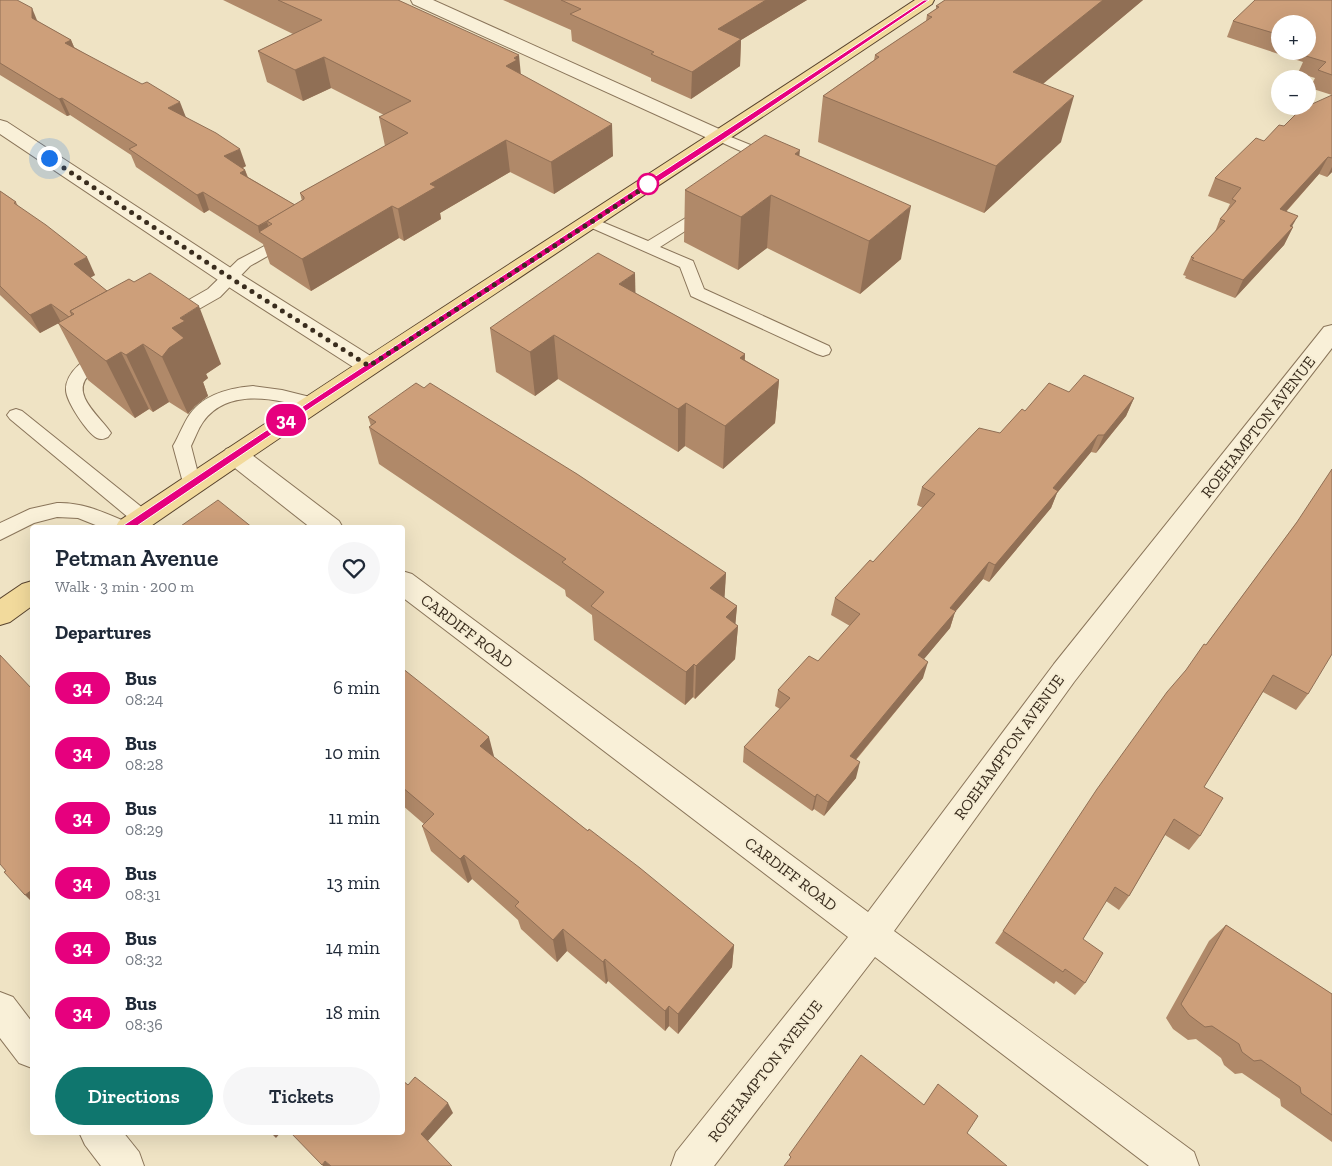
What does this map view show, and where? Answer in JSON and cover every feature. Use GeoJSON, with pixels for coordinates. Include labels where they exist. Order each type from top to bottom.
{"type":"FeatureCollection","features":[{"type":"Feature","properties":{"kind":"main road"},"geometry":{"type":"LineString","coordinates":[[135,523],[312,403],[722,137],[926,0]]}},
{"type":"Feature","properties":{"kind":"main road"},"geometry":{"type":"LineString","coordinates":[[0,614],[30,593]]}},
{"type":"Feature","properties":{"kind":"street"},"geometry":{"type":"LineString","coordinates":[[419,0],[722,137]]}},
{"type":"Feature","properties":{"kind":"street"},"geometry":{"type":"LineString","coordinates":[[0,126],[229,277],[369,366]]}},
{"type":"Feature","properties":{"kind":"street","name":"ROEHAMPTON AVENUE"},"geometry":{"type":"LineString","coordinates":[[690,1166],[872,934],[1064,673],[1332,332]]}},
{"type":"Feature","properties":{"kind":"street"},"geometry":{"type":"LineString","coordinates":[[235,455],[326,525]]}},
{"type":"Feature","properties":{"kind":"street","name":"CARDIFF ROAD"},"geometry":{"type":"LineString","coordinates":[[405,584],[1180,1166]]}},
{"type":"Feature","properties":{"kind":"street"},"geometry":{"type":"LineString","coordinates":[[0,1010],[30,1048]]}},
{"type":"Feature","properties":{"kind":"street"},"geometry":{"type":"LineString","coordinates":[[100,1135],[125,1166]]}},
{"type":"Feature","properties":{"kind":"lane"},"geometry":{"type":"LineString","coordinates":[[722,137],[748,150],[756,162],[749,178],[742,184]]}},
{"type":"Feature","properties":{"kind":"lane"},"geometry":{"type":"LineString","coordinates":[[650,247],[720,203]]}},
{"type":"Feature","properties":{"kind":"lane"},"geometry":{"type":"LineString","coordinates":[[590,222],[687,264],[697,292],[823,350]]}},
{"type":"Feature","properties":{"kind":"lane"},"geometry":{"type":"LineString","coordinates":[[156,326],[214,293],[244,263],[304,230]]}},
{"type":"Feature","properties":{"kind":"lane"},"geometry":{"type":"LineString","coordinates":[[102,433],[77,404],[74,386],[77,377],[90,364],[115,350]]}},
{"type":"Feature","properties":{"kind":"lane"},"geometry":{"type":"LineString","coordinates":[[192,484],[182,446],[198,416],[213,403],[234,392],[267,392],[312,403]]}},
{"type":"Feature","properties":{"kind":"lane"},"geometry":{"type":"LineString","coordinates":[[16,415],[135,523]]}},
{"type":"Feature","properties":{"kind":"lane"},"geometry":{"type":"LineString","coordinates":[[0,533],[15,523],[52,509],[78,511],[114,525]]}},
{"type":"Feature","properties":{"kind":"building"},"geometry":{"type":"Polygon","coordinates":[[[0,0],[17,0],[32,8],[32,18],[71,40],[65,43],[142,84],[147,82],[180,102],[168,108],[216,133],[240,149],[224,156],[245,170],[240,173],[295,205],[258,226],[203,192],[197,195],[129,149],[137,145],[62,98],[59,99],[0,63],[0,0]]]}},
{"type":"Feature","properties":{"kind":"building"},"geometry":{"type":"Polygon","coordinates":[[[278,0],[398,0],[519,55],[514,58],[517,60],[506,66],[612,124],[551,162],[506,140],[430,184],[436,187],[398,209],[392,206],[302,259],[259,232],[272,224],[267,221],[304,199],[300,193],[408,133],[379,117],[411,101],[324,57],[295,70],[258,51],[322,20],[278,0]]]}},
{"type":"Feature","properties":{"kind":"building"},"geometry":{"type":"Polygon","coordinates":[[[561,0],[766,0],[718,29],[741,39],[692,72],[651,54],[654,52],[570,14],[581,9],[561,0]]]}},
{"type":"Feature","properties":{"kind":"building"},"geometry":{"type":"Polygon","coordinates":[[[945,0],[1103,0],[1013,72],[1074,96],[996,166],[823,96],[879,57],[875,55],[932,17],[927,15],[939,7],[936,6],[945,0]]]}},
{"type":"Feature","properties":{"kind":"building"},"geometry":{"type":"Polygon","coordinates":[[[1255,0],[1332,0],[1332,75],[1318,70],[1326,62],[1316,59],[1316,15],[1271,15],[1271,32],[1233,21],[1255,0]]]}},
{"type":"Feature","properties":{"kind":"building"},"geometry":{"type":"Polygon","coordinates":[[[1332,95],[1332,158],[1328,157],[1280,209],[1298,216],[1290,226],[1293,227],[1243,280],[1192,260],[1194,258],[1191,257],[1225,221],[1220,219],[1236,201],[1232,199],[1241,188],[1215,178],[1256,138],[1264,141],[1279,125],[1284,126],[1295,115],[1316,115],[1316,102],[1332,95]]]}},
{"type":"Feature","properties":{"kind":"building"},"geometry":{"type":"Polygon","coordinates":[[[765,135],[800,150],[795,154],[911,206],[869,241],[771,195],[741,217],[685,190],[765,135]]]}},
{"type":"Feature","properties":{"kind":"building"},"geometry":{"type":"Polygon","coordinates":[[[0,191],[87,257],[74,264],[107,291],[70,311],[72,315],[69,317],[51,304],[30,315],[0,286],[0,191]]]}},
{"type":"Feature","properties":{"kind":"building"},"geometry":{"type":"Polygon","coordinates":[[[598,253],[635,273],[619,284],[745,354],[740,358],[779,380],[725,426],[686,403],[678,409],[554,335],[530,352],[490,328],[598,253]]]}},
{"type":"Feature","properties":{"kind":"building"},"geometry":{"type":"Polygon","coordinates":[[[150,273],[199,306],[180,318],[185,321],[172,328],[184,338],[169,348],[162,357],[143,344],[126,355],[121,352],[106,361],[58,323],[74,314],[70,311],[129,279],[134,282],[150,273]]]}},
{"type":"Feature","properties":{"kind":"building"},"geometry":{"type":"Polygon","coordinates":[[[1084,375],[1134,398],[1104,435],[1098,435],[1053,488],[1058,491],[995,565],[989,562],[950,608],[956,611],[918,655],[928,662],[850,756],[860,762],[828,802],[817,794],[815,797],[744,747],[790,698],[778,690],[809,656],[818,661],[860,614],[835,598],[870,560],[873,562],[935,494],[922,487],[979,428],[1000,433],[1022,409],[1025,411],[1049,383],[1069,392],[1084,375]]]}},
{"type":"Feature","properties":{"kind":"building"},"geometry":{"type":"Polygon","coordinates":[[[416,383],[424,388],[430,383],[577,474],[726,573],[710,588],[737,606],[726,617],[738,626],[696,666],[694,664],[686,672],[591,606],[604,592],[562,562],[566,559],[369,427],[376,422],[368,417],[416,383]]]}},
{"type":"Feature","properties":{"kind":"building"},"geometry":{"type":"Polygon","coordinates":[[[1332,469],[1332,654],[1308,694],[1273,675],[1204,787],[1223,798],[1200,836],[1174,819],[1129,896],[1115,887],[1083,939],[1103,953],[1085,983],[1065,969],[1063,972],[1003,931],[1097,789],[1167,692],[1186,670],[1204,644],[1206,645],[1297,522],[1332,469]]]}},
{"type":"Feature","properties":{"kind":"building"},"geometry":{"type":"Polygon","coordinates":[[[218,500],[249,525],[182,525],[218,500]]]}},
{"type":"Feature","properties":{"kind":"building"},"geometry":{"type":"Polygon","coordinates":[[[0,655],[30,687],[30,891],[25,895],[4,872],[6,871],[0,864],[0,655]]]}},
{"type":"Feature","properties":{"kind":"building"},"geometry":{"type":"Polygon","coordinates":[[[405,670],[489,737],[480,746],[588,831],[589,829],[640,868],[734,945],[678,1014],[669,1006],[665,1011],[605,959],[603,962],[563,929],[553,940],[515,906],[519,902],[464,855],[460,859],[422,826],[434,814],[405,790],[405,670]]]}},
{"type":"Feature","properties":{"kind":"building"},"geometry":{"type":"Polygon","coordinates":[[[1226,925],[1332,994],[1332,1115],[1301,1093],[1300,1087],[1261,1060],[1254,1061],[1242,1052],[1239,1044],[1212,1026],[1205,1027],[1189,1015],[1181,1004],[1226,925]]]}},
{"type":"Feature","properties":{"kind":"building"},"geometry":{"type":"Polygon","coordinates":[[[861,1055],[924,1105],[938,1084],[978,1116],[967,1133],[1007,1166],[784,1166],[791,1157],[789,1155],[861,1055]]]}},
{"type":"Feature","properties":{"kind":"building"},"geometry":{"type":"Polygon","coordinates":[[[415,1077],[448,1103],[421,1134],[452,1166],[331,1166],[325,1161],[322,1165],[293,1135],[405,1135],[405,1082],[408,1085],[415,1077]]]}},
{"type":"Feature","properties":{"kind":"bus line","name":"34"},"geometry":{"type":"LineString","coordinates":[[132,525],[312,403],[722,137],[926,0]]}},
{"type":"Feature","properties":{"kind":"route"},"geometry":{"type":"LineString","coordinates":[[49,158],[229,277],[369,366],[656,180],[648,184]]}}]}
